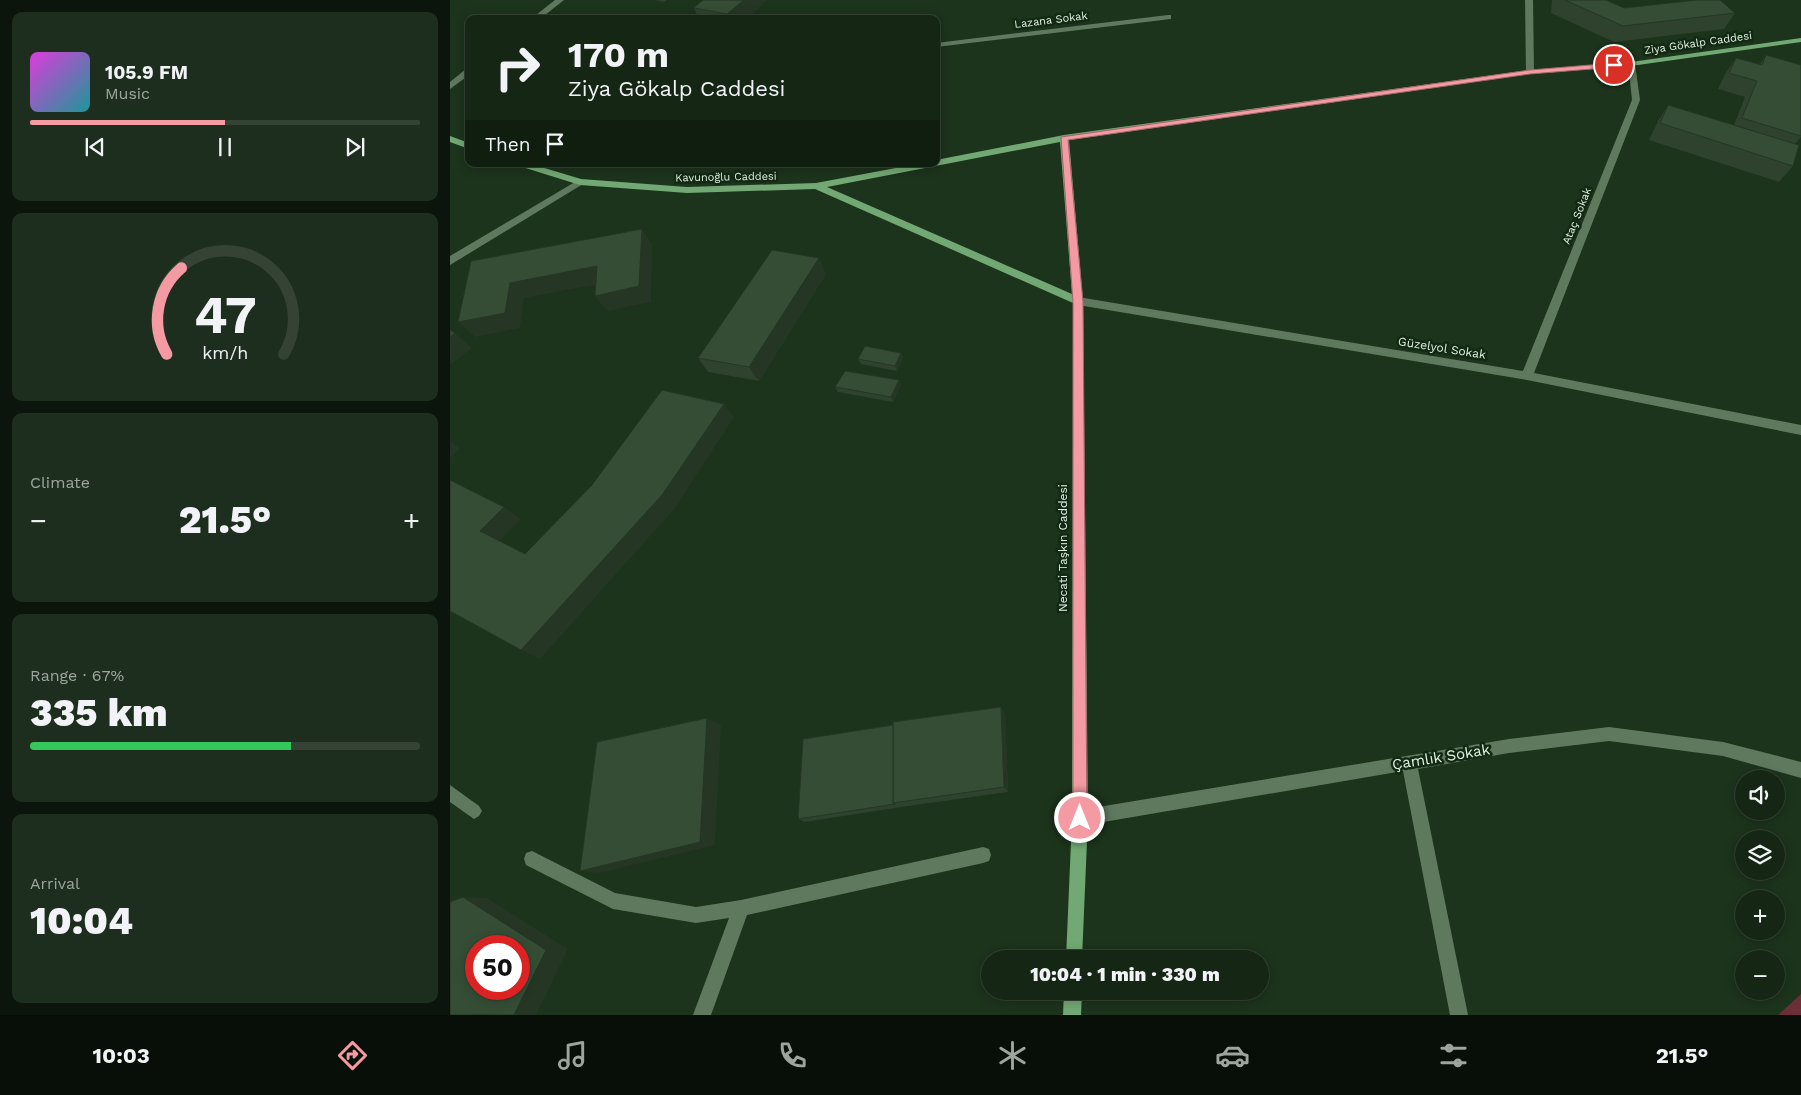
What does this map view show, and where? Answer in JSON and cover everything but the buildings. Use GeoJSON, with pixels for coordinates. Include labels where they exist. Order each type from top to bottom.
{"type":"FeatureCollection","features":[{"type":"Feature","properties":{"kind":"main road","name":"Ziya Gökalp Caddesi"},"geometry":{"type":"LineString","coordinates":[[1064,138],[1530,72],[1631,64],[1801,40]]}},
{"type":"Feature","properties":{"kind":"main road"},"geometry":{"type":"LineString","coordinates":[[940,162],[1064,138]]}},
{"type":"Feature","properties":{"kind":"main road","name":"Necati Taşkın Caddesi"},"geometry":{"type":"LineString","coordinates":[[1064,138],[1078,302],[1080,818],[1074,950]]}},
{"type":"Feature","properties":{"kind":"main road"},"geometry":{"type":"LineString","coordinates":[[450,139],[465,145]]}},
{"type":"Feature","properties":{"kind":"main road","name":"Kavunoğlu Caddesi"},"geometry":{"type":"LineString","coordinates":[[532,167],[580,182],[687,190],[816,186],[916,167]]}},
{"type":"Feature","properties":{"kind":"main road"},"geometry":{"type":"LineString","coordinates":[[816,186],[1078,302]]}},
{"type":"Feature","properties":{"kind":"main road"},"geometry":{"type":"LineString","coordinates":[[1072,1015],[1073,1000]]}},
{"type":"Feature","properties":{"kind":"street"},"geometry":{"type":"LineString","coordinates":[[539,15],[560,0]]}},
{"type":"Feature","properties":{"kind":"street"},"geometry":{"type":"LineString","coordinates":[[1529,0],[1530,72]]}},
{"type":"Feature","properties":{"kind":"street","name":"Lazana Sokak"},"geometry":{"type":"LineString","coordinates":[[940,45],[1168,17]]}},
{"type":"Feature","properties":{"kind":"street","name":"Ataç Sokak"},"geometry":{"type":"LineString","coordinates":[[1527,376],[1636,100],[1631,64]]}},
{"type":"Feature","properties":{"kind":"street"},"geometry":{"type":"LineString","coordinates":[[450,86],[465,74]]}},
{"type":"Feature","properties":{"kind":"street"},"geometry":{"type":"LineString","coordinates":[[450,261],[580,182]]}},
{"type":"Feature","properties":{"kind":"street","name":"Güzelyol Sokak"},"geometry":{"type":"LineString","coordinates":[[1078,302],[1527,376],[1801,430]]}},
{"type":"Feature","properties":{"kind":"street","name":"Çamlık Sokak"},"geometry":{"type":"LineString","coordinates":[[1080,818],[1509,746],[1609,734],[1723,749],[1801,770]]}},
{"type":"Feature","properties":{"kind":"street"},"geometry":{"type":"LineString","coordinates":[[1409,762],[1460,1015]]}},
{"type":"Feature","properties":{"kind":"street"},"geometry":{"type":"LineString","coordinates":[[450,793],[474,811]]}},
{"type":"Feature","properties":{"kind":"street"},"geometry":{"type":"LineString","coordinates":[[532,859],[613,901],[696,915],[741,908],[983,855]]}},
{"type":"Feature","properties":{"kind":"street"},"geometry":{"type":"LineString","coordinates":[[702,1015],[741,908]]}},
{"type":"Feature","properties":{"kind":"shaded area"},"geometry":{"type":"Polygon","coordinates":[[[1801,994],[1801,1015],[1778,1015],[1801,994]]]}},
{"type":"Feature","properties":{"kind":"route"},"geometry":{"type":"LineString","coordinates":[[1080,818],[1078,302],[1064,138],[1530,72],[1614,65]]}}]}
